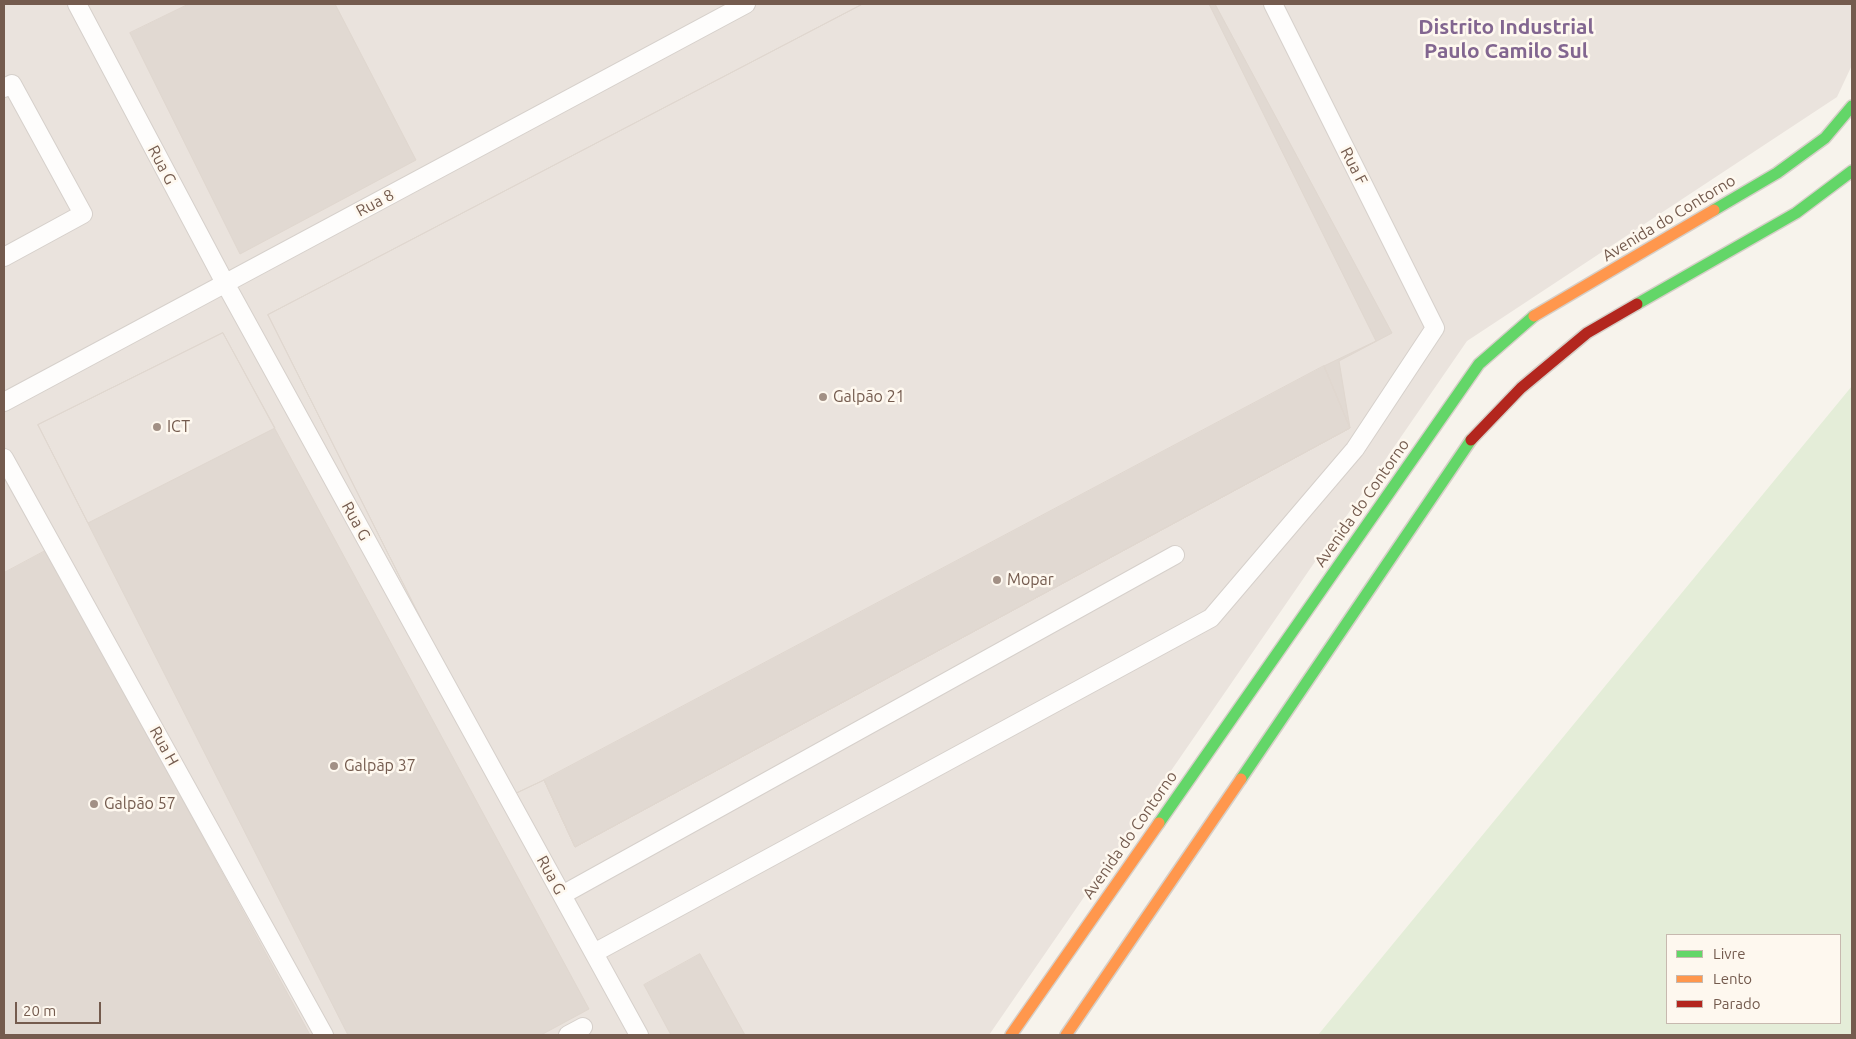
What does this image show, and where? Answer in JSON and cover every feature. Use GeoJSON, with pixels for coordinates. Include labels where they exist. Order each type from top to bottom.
{"type":"FeatureCollection","features":[{"type":"Feature","properties":{"kind":"street","name":"Avenida do Contorno"},"geometry":{"type":"LineString","coordinates":[[1011,1035],[1479,364],[1533,318],[1778,173],[1825,138],[1852,106]]}},
{"type":"Feature","properties":{"kind":"street"},"geometry":{"type":"LineString","coordinates":[[1066,1035],[1471,441],[1521,388],[1587,333],[1796,213],[1852,171]]}},
{"type":"Feature","properties":{"kind":"lane","name":"Rua G"},"geometry":{"type":"LineString","coordinates":[[77,4],[225,283],[639,1035]]}},
{"type":"Feature","properties":{"kind":"lane","name":"Rua 8"},"geometry":{"type":"LineString","coordinates":[[4,402],[746,4]]}},
{"type":"Feature","properties":{"kind":"lane","name":"Rua F"},"geometry":{"type":"LineString","coordinates":[[594,952],[1211,618],[1355,449],[1435,328],[1273,4]]}},
{"type":"Feature","properties":{"kind":"lane"},"geometry":{"type":"LineString","coordinates":[[4,88],[12,84],[83,214],[4,257]]}},
{"type":"Feature","properties":{"kind":"lane"},"geometry":{"type":"LineString","coordinates":[[1796,213],[1852,188]]}},
{"type":"Feature","properties":{"kind":"lane","name":"Rua H"},"geometry":{"type":"LineString","coordinates":[[4,458],[324,1035]]}},
{"type":"Feature","properties":{"kind":"lane"},"geometry":{"type":"LineString","coordinates":[[562,895],[1175,555]]}},
{"type":"Feature","properties":{"kind":"shaded area"},"geometry":{"type":"Polygon","coordinates":[[[4,4],[1852,4],[1852,65],[1837,97],[1467,341],[989,1035],[4,1035],[4,4]]]}},
{"type":"Feature","properties":{"kind":"green space"},"geometry":{"type":"Polygon","coordinates":[[[1852,386],[1852,1035],[1318,1035],[1852,386]]]}},
{"type":"Feature","properties":{"kind":"building"},"geometry":{"type":"Polygon","coordinates":[[[189,4],[335,4],[416,160],[240,254],[130,33],[189,4]]]}},
{"type":"Feature","properties":{"kind":"building","name":"Galpão 21"},"geometry":{"type":"Polygon","coordinates":[[[863,4],[1215,4],[1392,333],[1339,361],[1350,428],[575,847],[544,780],[510,796],[268,315],[863,4]]]}},
{"type":"Feature","properties":{"kind":"building","name":"Galpão 21"},"geometry":{"type":"Polygon","coordinates":[[[863,4],[1209,4],[1376,341],[1324,366],[1350,428],[575,847],[544,780],[510,796],[268,315],[863,4]]]}},
{"type":"Feature","properties":{"kind":"building","name":"Galpãp 37"},"geometry":{"type":"Polygon","coordinates":[[[223,333],[589,1009],[541,1035],[348,1035],[38,425],[223,333]]]}},
{"type":"Feature","properties":{"kind":"building","name":"ICT"},"geometry":{"type":"Polygon","coordinates":[[[223,333],[275,428],[88,523],[38,425],[223,333]]]}},
{"type":"Feature","properties":{"kind":"building","name":"Mopar"},"geometry":{"type":"Polygon","coordinates":[[[1324,366],[1350,428],[575,847],[544,780],[1324,366]]]}},
{"type":"Feature","properties":{"kind":"building","name":"Galpão 57"},"geometry":{"type":"Polygon","coordinates":[[[47,550],[310,1035],[4,1035],[4,573],[47,550]]]}},
{"type":"Feature","properties":{"kind":"building"},"geometry":{"type":"Polygon","coordinates":[[[700,954],[745,1035],[671,1035],[644,985],[700,954]]]}},
{"type":"Feature","properties":{"kind":"traffic: fast"},"geometry":{"type":"LineString","coordinates":[[1714,210],[1777,173],[1825,138],[1852,106]]}},
{"type":"Feature","properties":{"kind":"traffic: fast"},"geometry":{"type":"LineString","coordinates":[[1637,304],[1796,213],[1852,171]]}},
{"type":"Feature","properties":{"kind":"traffic: fast"},"geometry":{"type":"LineString","coordinates":[[1159,823],[1479,364],[1534,316]]}},
{"type":"Feature","properties":{"kind":"traffic: fast"},"geometry":{"type":"LineString","coordinates":[[1241,779],[1471,440]]}},
{"type":"Feature","properties":{"kind":"traffic: slow"},"geometry":{"type":"LineString","coordinates":[[1534,316],[1714,210]]}},
{"type":"Feature","properties":{"kind":"traffic: slow"},"geometry":{"type":"LineString","coordinates":[[1066,1035],[1241,779]]}},
{"type":"Feature","properties":{"kind":"traffic: slow"},"geometry":{"type":"LineString","coordinates":[[1011,1035],[1159,823]]}},
{"type":"Feature","properties":{"kind":"traffic: jam"},"geometry":{"type":"LineString","coordinates":[[1471,440],[1521,388],[1587,333],[1637,304]]}},
{"type":"Feature","properties":{"kind":"place","name":"Galpão 21"},"geometry":{"type":"Point","coordinates":[823,397]}},
{"type":"Feature","properties":{"kind":"place","name":"ICT"},"geometry":{"type":"Point","coordinates":[157,427]}},
{"type":"Feature","properties":{"kind":"place","name":"Mopar"},"geometry":{"type":"Point","coordinates":[997,580]}},
{"type":"Feature","properties":{"kind":"place","name":"Galpãp 37"},"geometry":{"type":"Point","coordinates":[334,766]}},
{"type":"Feature","properties":{"kind":"place","name":"Galpão 57"},"geometry":{"type":"Point","coordinates":[94,804]}},
{"type":"Feature","properties":{"kind":"district","name":"Distrito Industrial Paulo Camilo Sul"},"geometry":{"type":"Point","coordinates":[1506,39]}}]}
